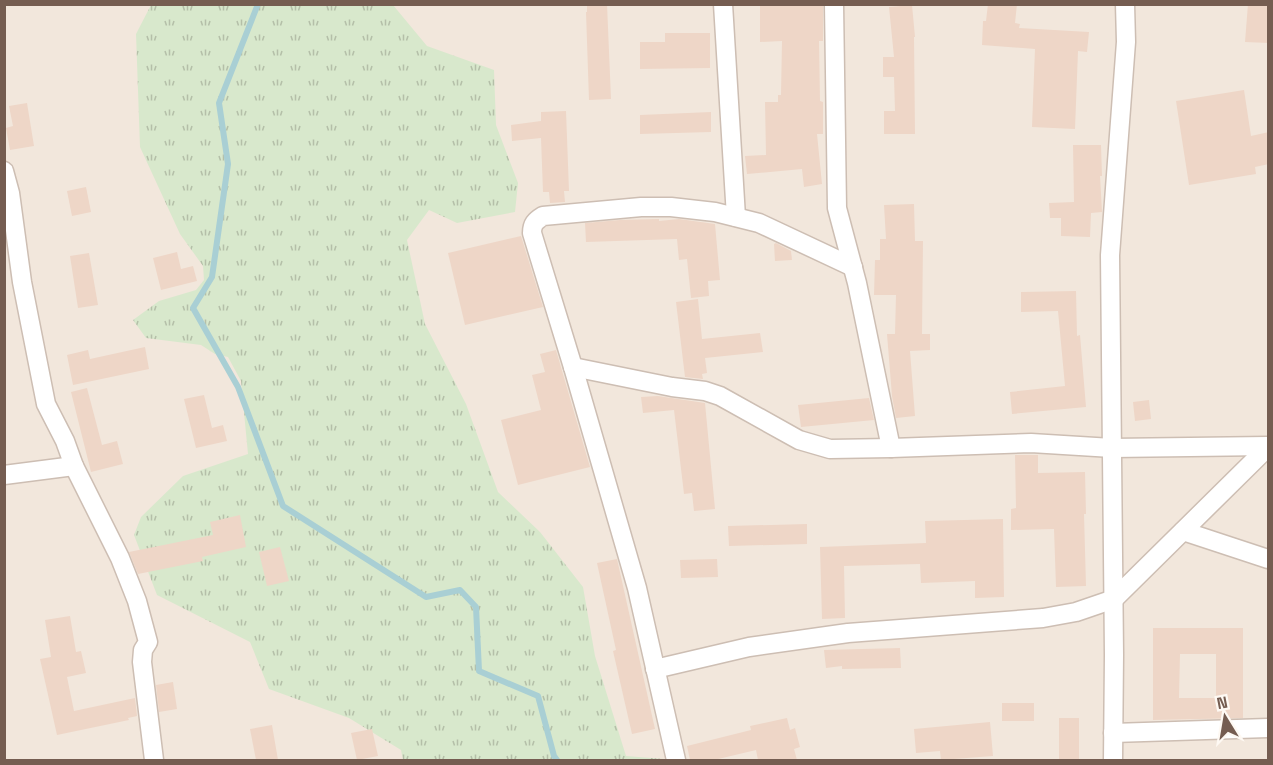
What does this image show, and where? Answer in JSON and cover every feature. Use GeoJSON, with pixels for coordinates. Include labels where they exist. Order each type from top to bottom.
{"type":"FeatureCollection","features":[{"type":"Feature","properties":{"kind":"street"},"geometry":{"type":"LineString","coordinates":[[723,4],[736,217]]}},
{"type":"Feature","properties":{"kind":"street"},"geometry":{"type":"LineString","coordinates":[[834,4],[837,208],[853,267],[891,448]]}},
{"type":"Feature","properties":{"kind":"street"},"geometry":{"type":"LineString","coordinates":[[1113,760],[1114,599],[1110,255],[1126,42],[1125,4]]}},
{"type":"Feature","properties":{"kind":"street"},"geometry":{"type":"LineString","coordinates":[[4,171],[10,193],[22,282],[46,404],[120,558],[140,611],[148,642],[143,650],[142,662],[154,760]]}},
{"type":"Feature","properties":{"kind":"street"},"geometry":{"type":"LineString","coordinates":[[676,760],[637,588],[532,233],[532,226],[543,216],[641,207],[671,207],[715,212],[759,223],[853,267]]}},
{"type":"Feature","properties":{"kind":"street"},"geometry":{"type":"LineString","coordinates":[[573,368],[705,391],[720,396],[799,440],[830,449],[1031,443],[1112,448],[1269,446]]}},
{"type":"Feature","properties":{"kind":"street"},"geometry":{"type":"LineString","coordinates":[[655,669],[749,647],[848,633],[1043,618],[1076,612],[1114,599],[1269,446]]}},
{"type":"Feature","properties":{"kind":"street"},"geometry":{"type":"LineString","coordinates":[[4,475],[74,466]]}},
{"type":"Feature","properties":{"kind":"street"},"geometry":{"type":"LineString","coordinates":[[1183,531],[1269,559]]}},
{"type":"Feature","properties":{"kind":"street"},"geometry":{"type":"LineString","coordinates":[[1113,734],[1269,728]]}},
{"type":"Feature","properties":{"kind":"shaded area"},"geometry":{"type":"Polygon","coordinates":[[[5,5],[1268,5],[1268,760],[5,760],[5,5]]]}},
{"type":"Feature","properties":{"kind":"green space"},"geometry":{"type":"Polygon","coordinates":[[[151,5],[393,5],[427,46],[494,70],[496,125],[518,183],[515,212],[457,223],[429,210],[407,240],[425,324],[466,404],[498,492],[540,532],[583,587],[595,656],[626,756],[664,760],[403,760],[401,750],[349,718],[269,689],[250,642],[157,595],[134,535],[141,517],[183,476],[248,454],[241,381],[228,357],[215,354],[201,345],[146,338],[133,320],[159,301],[196,290],[204,280],[203,266],[180,234],[140,147],[136,34],[151,5]]]}},
{"type":"Feature","properties":{"kind":"building"},"geometry":{"type":"Polygon","coordinates":[[[587,4],[607,4],[611,99],[589,100],[587,4]]]}},
{"type":"Feature","properties":{"kind":"building"},"geometry":{"type":"Polygon","coordinates":[[[760,4],[823,4],[823,41],[819,41],[823,134],[817,134],[822,184],[804,187],[802,169],[747,174],[745,156],[766,155],[765,102],[778,102],[778,95],[781,95],[782,41],[760,42],[760,4]]]}},
{"type":"Feature","properties":{"kind":"building"},"geometry":{"type":"Polygon","coordinates":[[[988,4],[1017,4],[1015,23],[1020,24],[1019,28],[1089,32],[1087,52],[1078,51],[1075,129],[1032,127],[1035,49],[982,45],[983,21],[986,21],[988,4]]]}},
{"type":"Feature","properties":{"kind":"building"},"geometry":{"type":"Polygon","coordinates":[[[1248,4],[1269,4],[1269,43],[1245,42],[1248,4]]]}},
{"type":"Feature","properties":{"kind":"building"},"geometry":{"type":"Polygon","coordinates":[[[912,5],[915,37],[915,134],[884,134],[884,111],[895,111],[894,77],[883,77],[883,57],[894,57],[889,7],[912,5]]]}},
{"type":"Feature","properties":{"kind":"building"},"geometry":{"type":"Polygon","coordinates":[[[665,33],[710,33],[710,68],[640,69],[640,42],[665,42],[665,33]]]}},
{"type":"Feature","properties":{"kind":"building"},"geometry":{"type":"Polygon","coordinates":[[[1244,90],[1251,136],[1269,132],[1269,164],[1255,167],[1256,174],[1189,185],[1176,101],[1244,90]]]}},
{"type":"Feature","properties":{"kind":"building"},"geometry":{"type":"Polygon","coordinates":[[[27,103],[34,146],[10,150],[6,128],[13,126],[9,106],[27,103]]]}},
{"type":"Feature","properties":{"kind":"building"},"geometry":{"type":"Polygon","coordinates":[[[566,111],[569,191],[564,191],[565,202],[550,203],[549,192],[543,192],[541,138],[512,141],[511,125],[541,121],[541,112],[566,111]]]}},
{"type":"Feature","properties":{"kind":"building"},"geometry":{"type":"Polygon","coordinates":[[[711,112],[711,132],[640,134],[640,115],[711,112]]]}},
{"type":"Feature","properties":{"kind":"building"},"geometry":{"type":"Polygon","coordinates":[[[1073,145],[1101,145],[1102,212],[1091,213],[1090,237],[1061,236],[1061,218],[1050,218],[1049,203],[1074,202],[1073,145]]]}},
{"type":"Feature","properties":{"kind":"building"},"geometry":{"type":"Polygon","coordinates":[[[86,187],[91,212],[72,216],[67,191],[86,187]]]}},
{"type":"Feature","properties":{"kind":"building"},"geometry":{"type":"Polygon","coordinates":[[[914,204],[915,241],[923,241],[922,334],[930,334],[930,350],[910,351],[915,416],[896,418],[887,334],[895,334],[896,295],[874,295],[875,260],[880,260],[880,239],[886,239],[884,205],[914,204]]]}},
{"type":"Feature","properties":{"kind":"building"},"geometry":{"type":"Polygon","coordinates":[[[659,219],[659,221],[679,219],[715,224],[720,280],[708,281],[709,296],[691,298],[687,259],[679,260],[677,239],[586,242],[585,223],[659,219]]]}},
{"type":"Feature","properties":{"kind":"building"},"geometry":{"type":"Polygon","coordinates":[[[521,236],[543,307],[465,325],[448,253],[521,236]]]}},
{"type":"Feature","properties":{"kind":"building"},"geometry":{"type":"Polygon","coordinates":[[[774,244],[791,251],[792,260],[775,261],[774,244]]]}},
{"type":"Feature","properties":{"kind":"building"},"geometry":{"type":"Polygon","coordinates":[[[177,252],[181,269],[193,266],[197,281],[161,290],[153,258],[177,252]]]}},
{"type":"Feature","properties":{"kind":"building"},"geometry":{"type":"Polygon","coordinates":[[[89,253],[98,305],[78,308],[70,256],[89,253]]]}},
{"type":"Feature","properties":{"kind":"building"},"geometry":{"type":"Polygon","coordinates":[[[1076,291],[1077,336],[1080,335],[1086,407],[1012,414],[1010,392],[1065,386],[1058,311],[1021,312],[1021,292],[1076,291]]]}},
{"type":"Feature","properties":{"kind":"building"},"geometry":{"type":"Polygon","coordinates":[[[698,299],[702,339],[760,333],[763,352],[705,358],[707,373],[702,374],[703,379],[685,377],[676,302],[698,299]]]}},
{"type":"Feature","properties":{"kind":"building"},"geometry":{"type":"Polygon","coordinates":[[[145,347],[149,369],[73,385],[67,355],[88,350],[90,359],[145,347]]]}},
{"type":"Feature","properties":{"kind":"building"},"geometry":{"type":"Polygon","coordinates":[[[556,350],[590,467],[518,485],[501,420],[541,410],[532,375],[545,372],[540,354],[556,350]]]}},
{"type":"Feature","properties":{"kind":"building"},"geometry":{"type":"Polygon","coordinates":[[[87,388],[102,445],[117,441],[123,464],[91,472],[71,392],[87,388]]]}},
{"type":"Feature","properties":{"kind":"building"},"geometry":{"type":"Polygon","coordinates":[[[204,395],[212,428],[223,425],[227,441],[196,448],[184,399],[204,395]]]}},
{"type":"Feature","properties":{"kind":"building"},"geometry":{"type":"Polygon","coordinates":[[[658,396],[705,403],[715,509],[694,511],[692,493],[684,494],[674,410],[643,413],[641,397],[658,396]]]}},
{"type":"Feature","properties":{"kind":"building"},"geometry":{"type":"Polygon","coordinates":[[[869,398],[874,420],[801,427],[798,405],[869,398]]]}},
{"type":"Feature","properties":{"kind":"building"},"geometry":{"type":"Polygon","coordinates":[[[1149,400],[1151,419],[1135,421],[1133,402],[1149,400]]]}},
{"type":"Feature","properties":{"kind":"building"},"geometry":{"type":"Polygon","coordinates":[[[1015,455],[1038,455],[1038,473],[1085,472],[1086,586],[1056,587],[1054,529],[1011,530],[1011,509],[1016,508],[1015,455]]]}},
{"type":"Feature","properties":{"kind":"building"},"geometry":{"type":"Polygon","coordinates":[[[240,515],[246,547],[202,557],[203,561],[138,574],[129,552],[213,535],[210,522],[240,515]]]}},
{"type":"Feature","properties":{"kind":"building"},"geometry":{"type":"Polygon","coordinates":[[[1003,519],[1004,597],[975,598],[975,581],[921,583],[920,564],[844,566],[845,618],[822,619],[820,547],[926,543],[925,521],[1003,519]]]}},
{"type":"Feature","properties":{"kind":"building"},"geometry":{"type":"Polygon","coordinates":[[[807,524],[807,544],[729,546],[728,526],[807,524]]]}},
{"type":"Feature","properties":{"kind":"building"},"geometry":{"type":"Polygon","coordinates":[[[280,547],[289,581],[267,586],[259,552],[280,547]]]}},
{"type":"Feature","properties":{"kind":"building"},"geometry":{"type":"Polygon","coordinates":[[[617,559],[655,729],[632,734],[613,651],[616,650],[597,563],[617,559]]]}},
{"type":"Feature","properties":{"kind":"building"},"geometry":{"type":"Polygon","coordinates":[[[717,559],[718,577],[681,578],[680,560],[717,559]]]}},
{"type":"Feature","properties":{"kind":"building"},"geometry":{"type":"Polygon","coordinates":[[[70,616],[76,652],[81,651],[86,673],[67,677],[74,711],[135,698],[137,716],[128,718],[129,720],[57,735],[40,659],[51,657],[45,620],[70,616]]]}},
{"type":"Feature","properties":{"kind":"building"},"geometry":{"type":"Polygon","coordinates":[[[1153,628],[1243,628],[1243,718],[1153,720],[1153,628]],[[1180,654],[1179,698],[1216,698],[1216,654],[1180,654]]]}},
{"type":"Feature","properties":{"kind":"building"},"geometry":{"type":"Polygon","coordinates":[[[900,648],[901,668],[842,669],[842,666],[826,668],[824,650],[900,648]]]}},
{"type":"Feature","properties":{"kind":"building"},"geometry":{"type":"Polygon","coordinates":[[[173,682],[177,709],[159,712],[156,685],[173,682]]]}},
{"type":"Feature","properties":{"kind":"building"},"geometry":{"type":"Polygon","coordinates":[[[1002,703],[1034,703],[1034,721],[1002,721],[1002,703]]]}},
{"type":"Feature","properties":{"kind":"building"},"geometry":{"type":"Polygon","coordinates":[[[787,718],[790,730],[795,728],[800,747],[794,749],[797,760],[758,760],[756,750],[714,760],[690,760],[687,746],[751,730],[750,726],[787,718]]]}},
{"type":"Feature","properties":{"kind":"building"},"geometry":{"type":"Polygon","coordinates":[[[1059,718],[1079,718],[1079,760],[1059,760],[1059,718]]]}},
{"type":"Feature","properties":{"kind":"building"},"geometry":{"type":"Polygon","coordinates":[[[990,722],[993,756],[941,760],[940,751],[916,753],[914,729],[990,722]]]}},
{"type":"Feature","properties":{"kind":"building"},"geometry":{"type":"Polygon","coordinates":[[[272,725],[278,760],[256,760],[250,729],[272,725]]]}},
{"type":"Feature","properties":{"kind":"building"},"geometry":{"type":"Polygon","coordinates":[[[372,729],[378,756],[357,760],[351,733],[372,729]]]}},
{"type":"Feature","properties":{"kind":"waterway"},"geometry":{"type":"LineString","coordinates":[[258,4],[219,103],[228,164],[212,277],[193,308],[238,387],[283,506],[426,597],[460,590],[476,607],[479,671],[538,696],[557,760]]}}]}
